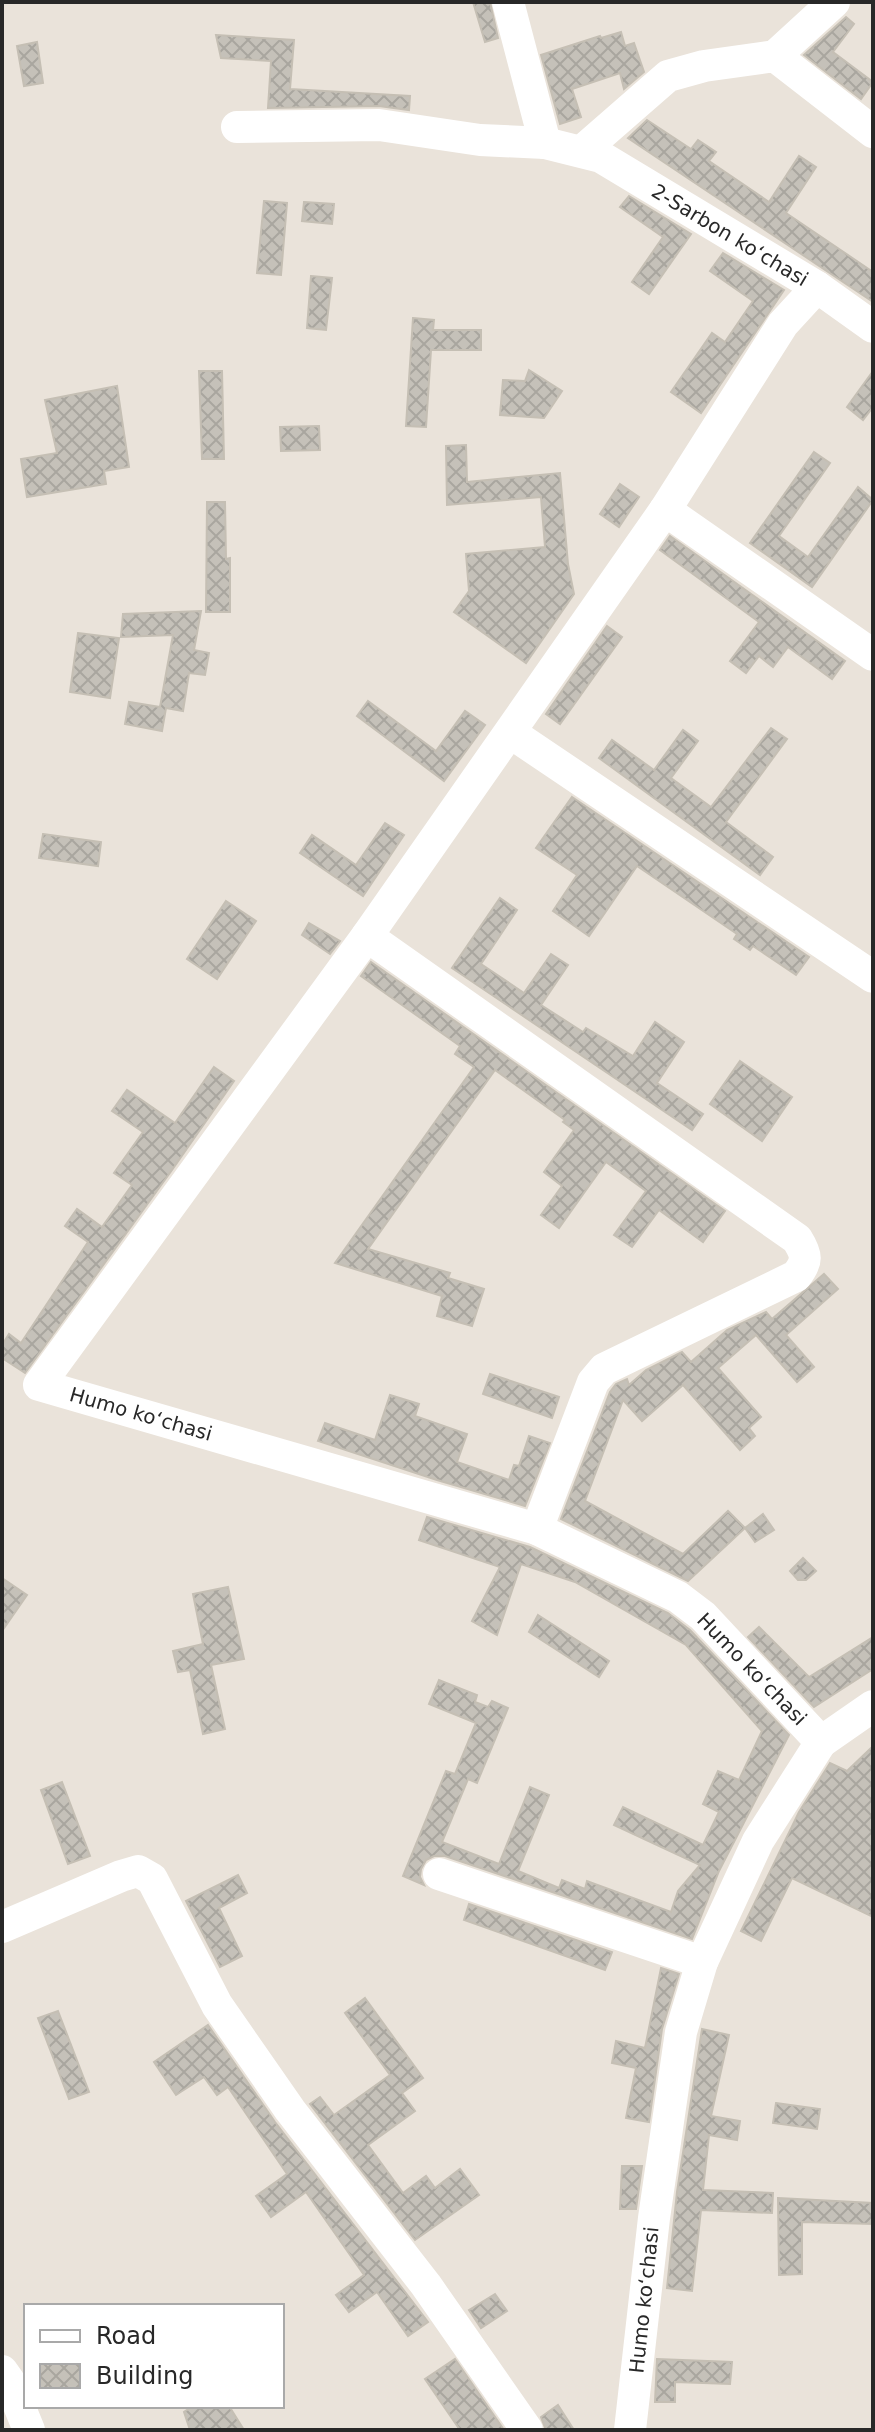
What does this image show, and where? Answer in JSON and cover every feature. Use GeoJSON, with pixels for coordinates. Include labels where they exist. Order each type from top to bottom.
{"type":"FeatureCollection","features":[{"type":"Feature","properties":{"kind":"street"},"geometry":{"type":"LineString","coordinates":[[508,2],[545,143]]}},
{"type":"Feature","properties":{"kind":"street"},"geometry":{"type":"LineString","coordinates":[[582,151],[668,76],[704,66],[775,56],[834,2]]}},
{"type":"Feature","properties":{"kind":"street"},"geometry":{"type":"LineString","coordinates":[[775,56],[873,132]]}},
{"type":"Feature","properties":{"kind":"street","name":"2-Sarbon koʻchasi"},"geometry":{"type":"LineString","coordinates":[[237,127],[379,125],[480,140],[545,143],[582,151],[601,157],[817,287],[873,327]]}},
{"type":"Feature","properties":{"kind":"street"},"geometry":{"type":"LineString","coordinates":[[537,1529],[593,1382],[604,1369],[796,1276],[805,1264],[806,1254],[797,1239],[367,936],[665,510],[783,324],[817,287]]}},
{"type":"Feature","properties":{"kind":"street"},"geometry":{"type":"LineString","coordinates":[[665,510],[873,655]]}},
{"type":"Feature","properties":{"kind":"street"},"geometry":{"type":"LineString","coordinates":[[511,733],[873,977]]}},
{"type":"Feature","properties":{"kind":"street","name":"Humo koʻchasi"},"geometry":{"type":"LineString","coordinates":[[367,936],[39,1385],[537,1529],[609,1562],[691,1606],[821,1742],[758,1841],[702,1962],[681,2032],[654,2218],[630,2430]]}},
{"type":"Feature","properties":{"kind":"street"},"geometry":{"type":"LineString","coordinates":[[821,1742],[873,1706]]}},
{"type":"Feature","properties":{"kind":"street"},"geometry":{"type":"LineString","coordinates":[[2,1927],[138,1871],[152,1879],[217,2005],[290,2110],[426,2285],[527,2430]]}},
{"type":"Feature","properties":{"kind":"street"},"geometry":{"type":"LineString","coordinates":[[439,1874],[702,1962]]}},
{"type":"Feature","properties":{"kind":"street"},"geometry":{"type":"LineString","coordinates":[[2,2371],[29,2430]]}},
{"type":"Feature","properties":{"kind":"building"},"geometry":{"type":"Polygon","coordinates":[[[473,2],[490,2],[498,38],[485,42],[473,2]]]}},
{"type":"Feature","properties":{"kind":"building"},"geometry":{"type":"Polygon","coordinates":[[[846,17],[854,24],[833,52],[873,82],[861,99],[804,55],[846,17]]]}},
{"type":"Feature","properties":{"kind":"building"},"geometry":{"type":"Polygon","coordinates":[[[621,32],[625,46],[634,43],[644,72],[624,89],[620,73],[572,89],[581,117],[560,124],[541,55],[621,32]]]}},
{"type":"Feature","properties":{"kind":"building"},"geometry":{"type":"Polygon","coordinates":[[[216,35],[294,40],[290,89],[410,96],[409,110],[379,106],[268,108],[271,61],[221,58],[216,35]]]}},
{"type":"Feature","properties":{"kind":"building"},"geometry":{"type":"Polygon","coordinates":[[[37,42],[43,83],[24,86],[17,46],[37,42]]]}},
{"type":"Feature","properties":{"kind":"building"},"geometry":{"type":"Polygon","coordinates":[[[647,120],[691,149],[698,140],[716,152],[709,161],[769,202],[799,156],[816,167],[786,213],[873,272],[873,302],[628,138],[647,120]]]}},
{"type":"Feature","properties":{"kind":"building"},"geometry":{"type":"Polygon","coordinates":[[[629,196],[691,234],[649,294],[632,282],[663,237],[620,207],[629,196]]]}},
{"type":"Feature","properties":{"kind":"building"},"geometry":{"type":"Polygon","coordinates":[[[264,201],[287,203],[281,275],[257,273],[264,201]]]}},
{"type":"Feature","properties":{"kind":"building"},"geometry":{"type":"Polygon","coordinates":[[[304,202],[334,204],[332,224],[302,221],[304,202]]]}},
{"type":"Feature","properties":{"kind":"building"},"geometry":{"type":"Polygon","coordinates":[[[723,253],[784,290],[701,413],[671,392],[712,333],[725,342],[753,301],[710,271],[723,253]]]}},
{"type":"Feature","properties":{"kind":"building"},"geometry":{"type":"Polygon","coordinates":[[[311,276],[332,278],[326,330],[307,328],[311,276]]]}},
{"type":"Feature","properties":{"kind":"building"},"geometry":{"type":"Polygon","coordinates":[[[413,318],[434,320],[433,330],[481,330],[481,350],[431,350],[426,427],[406,426],[413,318]]]}},
{"type":"Feature","properties":{"kind":"building"},"geometry":{"type":"Polygon","coordinates":[[[529,370],[562,391],[544,418],[500,415],[503,380],[525,381],[529,370]]]}},
{"type":"Feature","properties":{"kind":"building"},"geometry":{"type":"Polygon","coordinates":[[[199,371],[222,371],[224,459],[202,459],[199,371]]]}},
{"type":"Feature","properties":{"kind":"building"},"geometry":{"type":"Polygon","coordinates":[[[873,371],[873,407],[863,420],[847,407],[873,371]]]}},
{"type":"Feature","properties":{"kind":"building"},"geometry":{"type":"Polygon","coordinates":[[[117,386],[129,467],[104,471],[106,484],[27,497],[21,459],[57,453],[45,400],[117,386]]]}},
{"type":"Feature","properties":{"kind":"building"},"geometry":{"type":"Polygon","coordinates":[[[319,426],[320,450],[281,451],[280,427],[319,426]]]}},
{"type":"Feature","properties":{"kind":"building"},"geometry":{"type":"Polygon","coordinates":[[[466,445],[467,482],[560,473],[568,564],[574,594],[526,663],[454,612],[469,591],[466,554],[545,547],[541,497],[447,505],[446,446],[466,445]]]}},
{"type":"Feature","properties":{"kind":"building"},"geometry":{"type":"Polygon","coordinates":[[[814,452],[830,463],[779,536],[808,557],[858,487],[873,500],[812,587],[750,543],[814,452]]]}},
{"type":"Feature","properties":{"kind":"building"},"geometry":{"type":"Polygon","coordinates":[[[620,484],[639,497],[619,527],[600,514],[620,484]]]}},
{"type":"Feature","properties":{"kind":"building"},"geometry":{"type":"Polygon","coordinates":[[[207,502],[225,502],[226,559],[230,558],[230,612],[206,612],[207,502]]]}},
{"type":"Feature","properties":{"kind":"building"},"geometry":{"type":"Polygon","coordinates":[[[670,536],[845,661],[832,679],[788,647],[773,667],[759,656],[746,673],[730,661],[759,622],[660,550],[670,536]]]}},
{"type":"Feature","properties":{"kind":"building"},"geometry":{"type":"Polygon","coordinates":[[[201,611],[194,650],[209,653],[205,675],[189,673],[183,711],[166,708],[162,731],[125,724],[129,702],[160,707],[173,635],[121,637],[123,614],[201,611]]]}},
{"type":"Feature","properties":{"kind":"building"},"geometry":{"type":"Polygon","coordinates":[[[607,626],[622,637],[560,724],[546,714],[607,626]]]}},
{"type":"Feature","properties":{"kind":"building"},"geometry":{"type":"Polygon","coordinates":[[[78,633],[119,638],[110,698],[70,692],[78,633]]]}},
{"type":"Feature","properties":{"kind":"building"},"geometry":{"type":"Polygon","coordinates":[[[368,701],[436,751],[465,711],[485,725],[444,781],[357,716],[368,701]]]}},
{"type":"Feature","properties":{"kind":"building"},"geometry":{"type":"Polygon","coordinates":[[[771,728],[787,739],[726,822],[773,857],[760,875],[599,758],[612,740],[654,770],[683,730],[698,741],[671,778],[711,807],[771,728]]]}},
{"type":"Feature","properties":{"kind":"building"},"geometry":{"type":"Polygon","coordinates":[[[572,797],[809,957],[796,975],[753,946],[750,950],[734,939],[737,934],[637,866],[589,936],[553,911],[577,875],[536,848],[572,797]]]}},
{"type":"Feature","properties":{"kind":"building"},"geometry":{"type":"Polygon","coordinates":[[[385,823],[404,835],[363,896],[300,853],[312,835],[356,865],[385,823]]]}},
{"type":"Feature","properties":{"kind":"building"},"geometry":{"type":"Polygon","coordinates":[[[43,834],[101,842],[98,866],[39,858],[43,834]]]}},
{"type":"Feature","properties":{"kind":"building"},"geometry":{"type":"Polygon","coordinates":[[[500,898],[517,910],[481,964],[524,993],[551,954],[568,965],[541,1005],[583,1032],[586,1028],[633,1056],[655,1022],[684,1042],[657,1083],[703,1114],[692,1130],[452,968],[500,898]]]}},
{"type":"Feature","properties":{"kind":"building"},"geometry":{"type":"Polygon","coordinates":[[[226,901],[256,921],[217,979],[187,959],[226,901]]]}},
{"type":"Feature","properties":{"kind":"building"},"geometry":{"type":"Polygon","coordinates":[[[309,923],[340,941],[330,954],[302,935],[309,923]]]}},
{"type":"Feature","properties":{"kind":"building"},"geometry":{"type":"Polygon","coordinates":[[[371,962],[725,1211],[703,1242],[659,1210],[632,1247],[614,1235],[646,1191],[606,1162],[559,1228],[541,1215],[562,1186],[544,1172],[574,1130],[563,1122],[565,1120],[495,1070],[368,1249],[450,1273],[448,1278],[484,1289],[472,1326],[437,1316],[442,1296],[335,1263],[474,1067],[455,1054],[460,1046],[361,976],[371,962]]]}},
{"type":"Feature","properties":{"kind":"building"},"geometry":{"type":"Polygon","coordinates":[[[740,1061],[792,1097],[762,1141],[710,1104],[740,1061]]]}},
{"type":"Feature","properties":{"kind":"building"},"geometry":{"type":"Polygon","coordinates":[[[214,1067],[234,1081],[25,1373],[2,1358],[2,1345],[9,1334],[21,1343],[88,1242],[65,1226],[77,1209],[102,1227],[132,1185],[114,1173],[143,1132],[112,1111],[127,1090],[175,1123],[214,1067]]]}},
{"type":"Feature","properties":{"kind":"building"},"geometry":{"type":"Polygon","coordinates":[[[824,1274],[838,1289],[786,1335],[814,1367],[797,1382],[756,1335],[718,1368],[761,1417],[749,1428],[755,1436],[740,1450],[683,1385],[642,1421],[623,1400],[585,1501],[683,1554],[728,1511],[745,1528],[688,1581],[561,1519],[610,1392],[616,1384],[627,1379],[629,1385],[646,1370],[682,1352],[691,1362],[727,1330],[766,1312],[772,1319],[824,1274]]]}},
{"type":"Feature","properties":{"kind":"building"},"geometry":{"type":"Polygon","coordinates":[[[490,1374],[559,1397],[552,1418],[483,1394],[490,1374]]]}},
{"type":"Feature","properties":{"kind":"building"},"geometry":{"type":"Polygon","coordinates":[[[390,1395],[419,1404],[415,1416],[467,1434],[457,1462],[509,1480],[514,1465],[519,1466],[529,1436],[550,1443],[525,1506],[318,1441],[325,1423],[375,1440],[390,1395]]]}},
{"type":"Feature","properties":{"kind":"building"},"geometry":{"type":"Polygon","coordinates":[[[763,1514],[774,1530],[755,1542],[745,1528],[763,1514]]]}},
{"type":"Feature","properties":{"kind":"building"},"geometry":{"type":"Polygon","coordinates":[[[427,1517],[530,1547],[668,1613],[690,1630],[789,1735],[719,1871],[692,1939],[445,1856],[426,1860],[420,1877],[424,1885],[403,1876],[446,1771],[455,1774],[476,1723],[429,1704],[439,1680],[477,1695],[475,1702],[488,1707],[492,1701],[508,1708],[477,1783],[468,1779],[442,1842],[499,1864],[530,1787],[549,1795],[518,1871],[559,1888],[562,1880],[585,1889],[587,1881],[671,1912],[678,1891],[700,1865],[614,1825],[623,1807],[703,1845],[719,1812],[703,1804],[718,1771],[739,1780],[762,1731],[686,1645],[575,1582],[521,1564],[497,1635],[472,1621],[500,1567],[419,1540],[427,1517]]]}},
{"type":"Feature","properties":{"kind":"building"},"geometry":{"type":"Polygon","coordinates":[[[803,1558],[816,1571],[806,1580],[798,1580],[790,1571],[803,1558]]]}},
{"type":"Feature","properties":{"kind":"building"},"geometry":{"type":"Polygon","coordinates":[[[2,1578],[27,1595],[2,1631],[2,1578]]]}},
{"type":"Feature","properties":{"kind":"building"},"geometry":{"type":"Polygon","coordinates":[[[228,1587],[244,1659],[211,1665],[225,1729],[203,1734],[190,1670],[178,1672],[173,1651],[203,1644],[193,1594],[228,1587]]]}},
{"type":"Feature","properties":{"kind":"building"},"geometry":{"type":"Polygon","coordinates":[[[538,1615],[609,1661],[599,1677],[529,1632],[538,1615]]]}},
{"type":"Feature","properties":{"kind":"building"},"geometry":{"type":"Polygon","coordinates":[[[759,1627],[809,1677],[873,1637],[873,1669],[814,1707],[748,1637],[759,1627]]]}},
{"type":"Feature","properties":{"kind":"building"},"geometry":{"type":"Polygon","coordinates":[[[873,1746],[873,1917],[792,1878],[761,1941],[741,1931],[799,1812],[830,1763],[847,1771],[873,1746]]]}},
{"type":"Feature","properties":{"kind":"building"},"geometry":{"type":"Polygon","coordinates":[[[62,1782],[90,1856],[68,1864],[41,1790],[62,1782]]]}},
{"type":"Feature","properties":{"kind":"building"},"geometry":{"type":"Polygon","coordinates":[[[238,1875],[247,1893],[219,1908],[242,1956],[220,1967],[186,1901],[238,1875]]]}},
{"type":"Feature","properties":{"kind":"building"},"geometry":{"type":"Polygon","coordinates":[[[469,1904],[612,1952],[605,1970],[464,1920],[469,1904]]]}},
{"type":"Feature","properties":{"kind":"building"},"geometry":{"type":"Polygon","coordinates":[[[661,1968],[679,1974],[662,2029],[649,2122],[626,2118],[636,2068],[612,2063],[616,2041],[645,2048],[661,1968]]]}},
{"type":"Feature","properties":{"kind":"building"},"geometry":{"type":"Polygon","coordinates":[[[365,1998],[423,2078],[402,2093],[415,2111],[368,2145],[403,2193],[426,2176],[435,2188],[460,2169],[479,2195],[415,2240],[310,2104],[320,2097],[334,2115],[390,2075],[345,2013],[365,1998]]]}},
{"type":"Feature","properties":{"kind":"building"},"geometry":{"type":"Polygon","coordinates":[[[58,2011],[89,2092],[69,2099],[38,2018],[58,2011]]]}},
{"type":"Feature","properties":{"kind":"building"},"geometry":{"type":"Polygon","coordinates":[[[208,2025],[275,2122],[428,2322],[408,2336],[377,2292],[349,2312],[336,2295],[364,2275],[306,2192],[271,2217],[256,2196],[287,2174],[228,2087],[217,2095],[204,2077],[176,2095],[154,2062],[208,2025]]]}},
{"type":"Feature","properties":{"kind":"building"},"geometry":{"type":"Polygon","coordinates":[[[702,2029],[729,2035],[711,2116],[740,2121],[737,2140],[709,2135],[703,2190],[773,2193],[772,2213],[701,2210],[692,2291],[667,2288],[677,2192],[702,2029]]]}},
{"type":"Feature","properties":{"kind":"building"},"geometry":{"type":"Polygon","coordinates":[[[776,2103],[820,2109],[817,2129],[773,2123],[776,2103]]]}},
{"type":"Feature","properties":{"kind":"building"},"geometry":{"type":"Polygon","coordinates":[[[622,2166],[642,2166],[636,2209],[620,2209],[622,2166]]]}},
{"type":"Feature","properties":{"kind":"building"},"geometry":{"type":"Polygon","coordinates":[[[778,2198],[873,2203],[873,2224],[802,2222],[802,2274],[779,2275],[778,2198]]]}},
{"type":"Feature","properties":{"kind":"building"},"geometry":{"type":"Polygon","coordinates":[[[495,2294],[507,2311],[481,2328],[469,2310],[495,2294]]]}},
{"type":"Feature","properties":{"kind":"building"},"geometry":{"type":"Polygon","coordinates":[[[455,2359],[504,2430],[460,2430],[425,2379],[455,2359]]]}},
{"type":"Feature","properties":{"kind":"building"},"geometry":{"type":"Polygon","coordinates":[[[657,2359],[732,2362],[730,2384],[675,2382],[675,2402],[655,2402],[657,2359]]]}},
{"type":"Feature","properties":{"kind":"building"},"geometry":{"type":"Polygon","coordinates":[[[558,2405],[574,2430],[546,2430],[541,2417],[558,2405]]]}},
{"type":"Feature","properties":{"kind":"building"},"geometry":{"type":"Polygon","coordinates":[[[190,2408],[230,2408],[244,2430],[190,2430],[184,2412],[190,2408]]]}}]}
